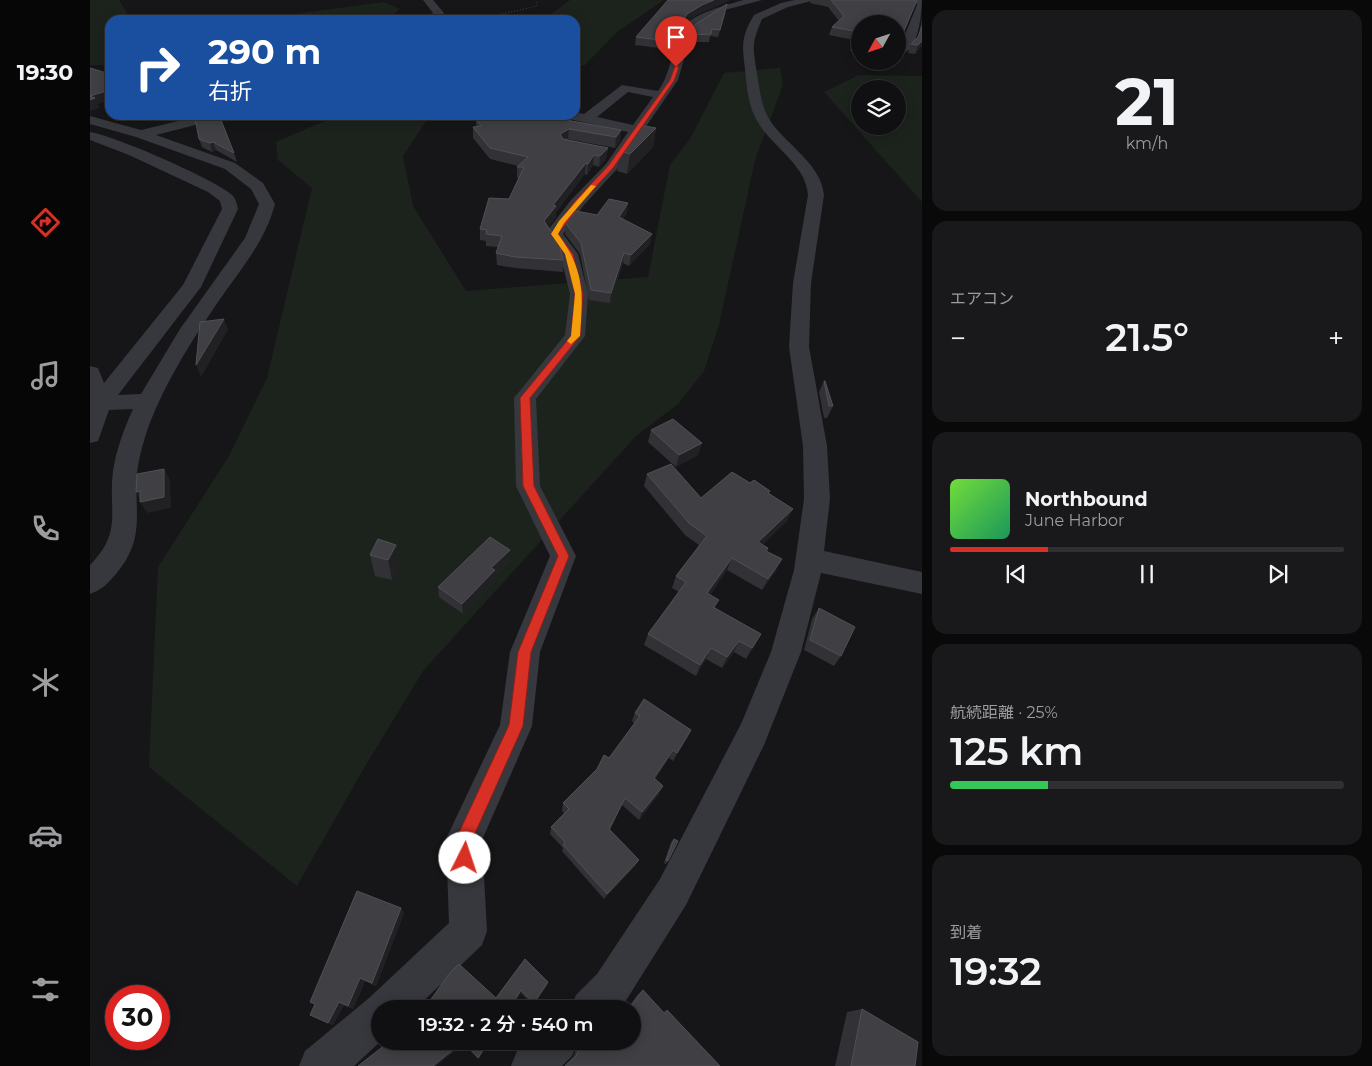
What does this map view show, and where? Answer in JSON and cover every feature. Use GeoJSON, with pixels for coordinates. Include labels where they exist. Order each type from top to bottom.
{"type":"FeatureCollection","features":[{"type":"Feature","properties":{"kind":"street"},"geometry":{"type":"LineString","coordinates":[[428,0],[439,13],[437,15]]}},
{"type":"Feature","properties":{"kind":"street"},"geometry":{"type":"LineString","coordinates":[[395,1000],[468,931],[464,839],[516,726],[525,652],[563,556],[528,486],[525,398],[575,336],[579,294],[569,254],[554,234],[611,153],[637,130],[672,80],[687,29],[718,9],[758,0]]}},
{"type":"Feature","properties":{"kind":"street"},"geometry":{"type":"LineString","coordinates":[[906,47],[919,22],[922,5],[920,0]]}},
{"type":"Feature","properties":{"kind":"street"},"geometry":{"type":"LineString","coordinates":[[599,1000],[611,988],[673,892],[753,734],[786,652],[808,570],[817,490],[815,446],[799,347],[802,283],[816,195],[815,184],[759,114],[749,65],[747,42],[758,18],[768,12],[806,5]]}},
{"type":"Feature","properties":{"kind":"street"},"geometry":{"type":"LineString","coordinates":[[586,119],[626,88],[661,95]]}},
{"type":"Feature","properties":{"kind":"street"},"geometry":{"type":"LineString","coordinates":[[90,120],[105,116]]}},
{"type":"Feature","properties":{"kind":"street"},"geometry":{"type":"LineString","coordinates":[[580,118],[637,130]]}},
{"type":"Feature","properties":{"kind":"street"},"geometry":{"type":"LineString","coordinates":[[90,120],[141,134],[230,166],[257,186],[267,204],[263,223],[244,255],[183,340],[148,401],[133,437],[126,464],[124,537],[116,554],[90,584]]}},
{"type":"Feature","properties":{"kind":"street"},"geometry":{"type":"LineString","coordinates":[[141,134],[199,120]]}},
{"type":"Feature","properties":{"kind":"street"},"geometry":{"type":"LineString","coordinates":[[90,136],[126,149],[214,189],[226,199],[230,209],[192,287],[100,403],[90,435]]}},
{"type":"Feature","properties":{"kind":"street"},"geometry":{"type":"LineString","coordinates":[[90,373],[100,403]]}},
{"type":"Feature","properties":{"kind":"street"},"geometry":{"type":"LineString","coordinates":[[100,403],[148,401]]}},
{"type":"Feature","properties":{"kind":"street"},"geometry":{"type":"LineString","coordinates":[[90,562],[124,537]]}},
{"type":"Feature","properties":{"kind":"street"},"geometry":{"type":"LineString","coordinates":[[808,559],[922,583]]}},
{"type":"Feature","properties":{"kind":"street"},"geometry":{"type":"LineString","coordinates":[[320,1066],[371,1022]]}},
{"type":"Feature","properties":{"kind":"street"},"geometry":{"type":"LineString","coordinates":[[532,1066],[549,1050]]}},
{"type":"Feature","properties":{"kind":"path"},"geometry":{"type":"LineString","coordinates":[[502,15],[537,6],[536,0]]}},
{"type":"Feature","properties":{"kind":"shaded area"},"geometry":{"type":"Polygon","coordinates":[[[90,0],[119,0],[128,15],[105,15],[105,65],[90,65],[90,0]]]}},
{"type":"Feature","properties":{"kind":"shaded area"},"geometry":{"type":"Polygon","coordinates":[[[570,0],[664,0],[617,32],[585,65],[580,66],[580,15],[550,15],[570,0]]]}},
{"type":"Feature","properties":{"kind":"shaded area"},"geometry":{"type":"Polygon","coordinates":[[[384,2],[400,9],[393,15],[288,15],[384,2]]]}},
{"type":"Feature","properties":{"kind":"shaded area"},"geometry":{"type":"Polygon","coordinates":[[[780,68],[783,85],[755,160],[719,325],[704,371],[678,404],[636,436],[423,671],[364,768],[297,886],[149,767],[158,567],[229,456],[267,378],[312,188],[278,160],[276,142],[327,120],[427,120],[403,156],[413,206],[466,291],[648,277],[670,165],[690,139],[724,73],[780,68]]]}},
{"type":"Feature","properties":{"kind":"shaded area"},"geometry":{"type":"Polygon","coordinates":[[[859,75],[922,76],[922,202],[862,135],[906,135],[906,80],[851,80],[851,122],[824,92],[859,75]]]}},
{"type":"Feature","properties":{"kind":"building"},"geometry":{"type":"Polygon","coordinates":[[[668,0],[714,0],[687,14],[676,33],[668,41],[636,37],[668,0]]]}},
{"type":"Feature","properties":{"kind":"building"},"geometry":{"type":"Polygon","coordinates":[[[831,0],[917,0],[906,26],[906,15],[851,15],[851,31],[832,27],[844,16],[831,0]]]}},
{"type":"Feature","properties":{"kind":"building"},"geometry":{"type":"Polygon","coordinates":[[[727,4],[720,30],[712,29],[711,34],[692,35],[695,25],[727,4]]]}},
{"type":"Feature","properties":{"kind":"building"},"geometry":{"type":"Polygon","coordinates":[[[922,26],[922,41],[918,45],[911,44],[918,37],[922,26]]]}},
{"type":"Feature","properties":{"kind":"building"},"geometry":{"type":"Polygon","coordinates":[[[90,68],[105,72],[105,92],[90,96],[90,68]]]}},
{"type":"Feature","properties":{"kind":"building"},"geometry":{"type":"Polygon","coordinates":[[[195,120],[221,120],[234,153],[213,142],[210,143],[199,139],[195,120]]]}},
{"type":"Feature","properties":{"kind":"building"},"geometry":{"type":"Polygon","coordinates":[[[477,120],[566,120],[621,130],[616,137],[569,129],[560,134],[563,139],[608,148],[600,156],[594,155],[588,164],[586,163],[553,205],[556,206],[544,221],[559,243],[563,260],[515,257],[496,253],[502,236],[486,234],[487,230],[480,229],[489,198],[509,199],[524,167],[517,167],[528,157],[490,148],[473,127],[481,126],[477,120]]]}},
{"type":"Feature","properties":{"kind":"building"},"geometry":{"type":"Polygon","coordinates":[[[639,125],[656,128],[630,154],[620,151],[639,125]]]}},
{"type":"Feature","properties":{"kind":"building"},"geometry":{"type":"Polygon","coordinates":[[[609,199],[628,203],[619,217],[652,234],[631,255],[624,253],[611,293],[591,290],[581,243],[566,224],[576,211],[597,215],[609,199]]]}},
{"type":"Feature","properties":{"kind":"building"},"geometry":{"type":"Polygon","coordinates":[[[224,319],[196,365],[200,322],[224,319]]]}},
{"type":"Feature","properties":{"kind":"building"},"geometry":{"type":"Polygon","coordinates":[[[825,381],[833,406],[829,406],[825,381]]]}},
{"type":"Feature","properties":{"kind":"building"},"geometry":{"type":"Polygon","coordinates":[[[673,419],[702,443],[679,455],[651,430],[673,419]]]}},
{"type":"Feature","properties":{"kind":"building"},"geometry":{"type":"Polygon","coordinates":[[[671,464],[701,498],[732,472],[750,483],[754,480],[770,491],[768,493],[793,509],[758,542],[768,548],[766,551],[782,559],[768,579],[732,558],[707,593],[719,600],[713,607],[761,634],[752,648],[739,641],[727,657],[711,648],[700,665],[648,634],[686,582],[676,576],[707,536],[689,523],[647,474],[671,464]]]}},
{"type":"Feature","properties":{"kind":"building"},"geometry":{"type":"Polygon","coordinates":[[[164,469],[164,497],[140,502],[140,491],[136,492],[137,474],[164,469]]]}},
{"type":"Feature","properties":{"kind":"building"},"geometry":{"type":"Polygon","coordinates":[[[490,537],[510,550],[491,568],[495,570],[462,604],[438,587],[490,537]]]}},
{"type":"Feature","properties":{"kind":"building"},"geometry":{"type":"Polygon","coordinates":[[[378,539],[396,545],[388,560],[370,555],[378,539]]]}},
{"type":"Feature","properties":{"kind":"building"},"geometry":{"type":"Polygon","coordinates":[[[819,608],[855,627],[841,656],[810,640],[819,608]]]}},
{"type":"Feature","properties":{"kind":"building"},"geometry":{"type":"Polygon","coordinates":[[[644,699],[691,730],[677,753],[673,750],[654,778],[663,786],[642,812],[625,798],[609,829],[639,860],[607,894],[563,845],[565,842],[551,827],[569,809],[563,803],[597,769],[604,755],[609,758],[640,716],[635,713],[644,699]]]}},
{"type":"Feature","properties":{"kind":"building"},"geometry":{"type":"Polygon","coordinates":[[[674,839],[678,841],[668,861],[666,860],[674,839]]]}},
{"type":"Feature","properties":{"kind":"building"},"geometry":{"type":"Polygon","coordinates":[[[357,891],[401,908],[372,983],[360,978],[348,1006],[339,1002],[328,1023],[310,1015],[315,1004],[310,1002],[357,891]]]}},
{"type":"Feature","properties":{"kind":"building"},"geometry":{"type":"Polygon","coordinates":[[[525,959],[548,982],[536,1000],[531,1000],[521,990],[515,1000],[431,1000],[449,974],[459,964],[496,998],[525,959]]]}},
{"type":"Feature","properties":{"kind":"building"},"geometry":{"type":"Polygon","coordinates":[[[643,990],[665,1014],[667,1010],[720,1066],[565,1066],[576,1056],[578,1050],[641,1050],[641,1000],[636,1000],[643,990]]]}},
{"type":"Feature","properties":{"kind":"building"},"geometry":{"type":"Polygon","coordinates":[[[862,1009],[918,1042],[915,1066],[851,1066],[862,1009]]]}},
{"type":"Feature","properties":{"kind":"building"},"geometry":{"type":"Polygon","coordinates":[[[378,1050],[453,1050],[433,1066],[358,1066],[378,1050]]]}},
{"type":"Feature","properties":{"kind":"building"},"geometry":{"type":"Polygon","coordinates":[[[470,1050],[483,1050],[478,1058],[470,1050]]]}},
{"type":"Feature","properties":{"kind":"slow traffic"},"geometry":{"type":"LineString","coordinates":[[571,341],[575,336],[580,305],[579,294],[569,254],[554,234],[561,222],[593,186]]}},
{"type":"Feature","properties":{"kind":"route"},"geometry":{"type":"LineString","coordinates":[[465,858],[464,839],[516,726],[525,652],[563,556],[528,486],[525,398],[575,336],[580,305],[579,294],[569,254],[554,234],[561,222],[577,203],[611,167],[672,80],[676,67]]}}]}
